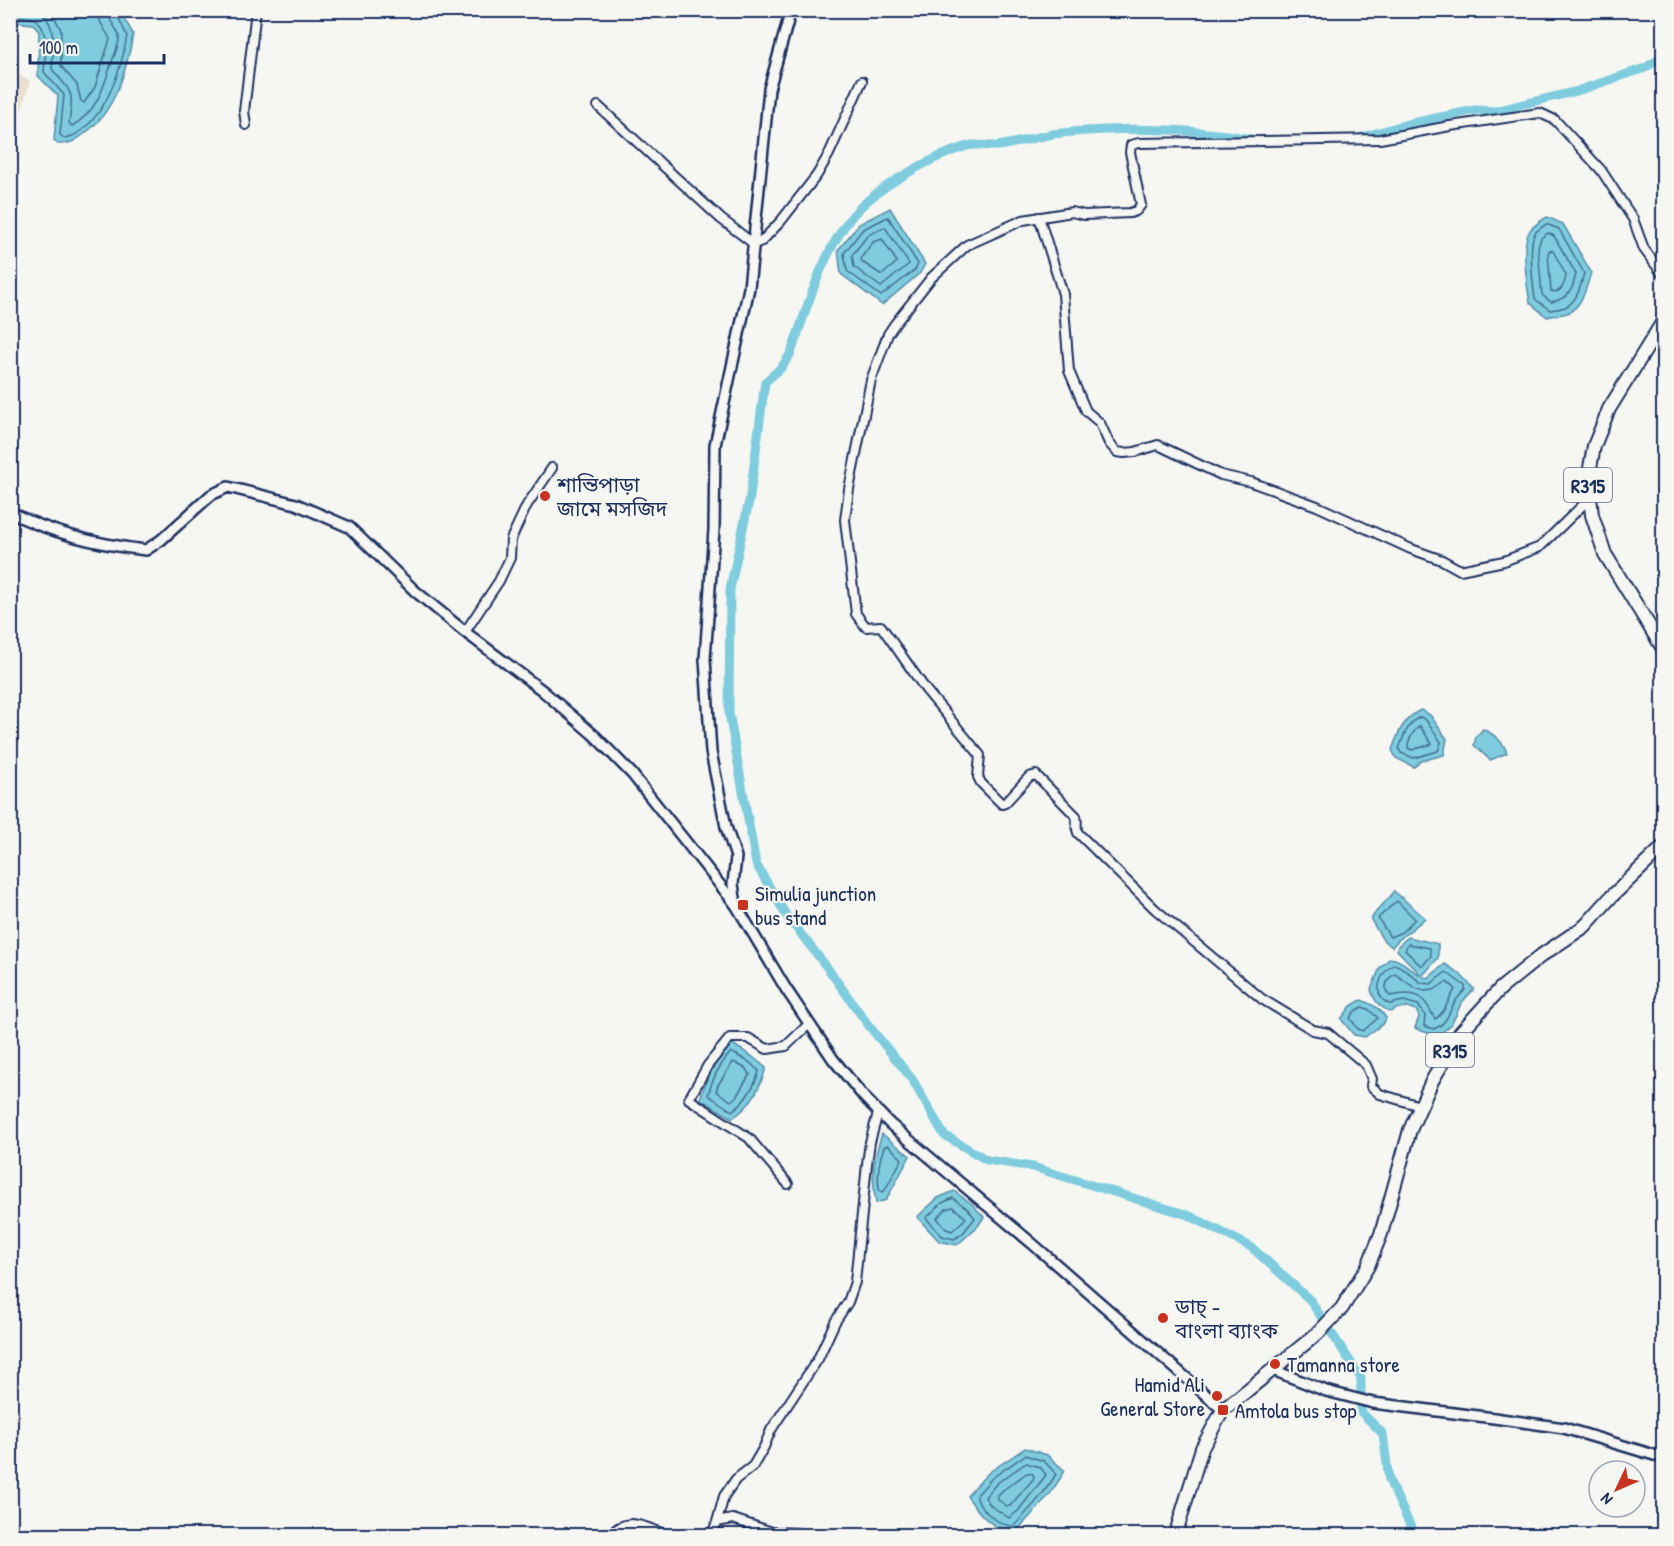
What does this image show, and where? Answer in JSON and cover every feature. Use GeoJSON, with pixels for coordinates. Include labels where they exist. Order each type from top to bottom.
{"type":"FeatureCollection","features":[{"type":"Feature","properties":{"kind":"main road","name":"R315"},"geometry":{"type":"LineString","coordinates":[[1664,320],[1609,409],[1594,446],[1588,479],[1592,515],[1605,554],[1664,650]]}},
{"type":"Feature","properties":{"kind":"main road","name":"R315"},"geometry":{"type":"LineString","coordinates":[[1175,1536],[1202,1448],[1223,1410],[1318,1333],[1342,1308],[1368,1266],[1381,1234],[1410,1130],[1432,1081],[1460,1033],[1500,989],[1542,955],[1585,926],[1611,897],[1664,846]]}},
{"type":"Feature","properties":{"kind":"street"},"geometry":{"type":"LineString","coordinates":[[246,124],[244,111],[256,10]]}},
{"type":"Feature","properties":{"kind":"street"},"geometry":{"type":"LineString","coordinates":[[736,905],[733,884],[736,857],[726,828],[711,752],[705,659],[714,530],[715,446],[749,288],[769,89],[791,10]]}},
{"type":"Feature","properties":{"kind":"street"},"geometry":{"type":"LineString","coordinates":[[754,244],[762,241],[781,221],[818,175],[862,81]]}},
{"type":"Feature","properties":{"kind":"street"},"geometry":{"type":"LineString","coordinates":[[598,106],[721,219],[754,244]]}},
{"type":"Feature","properties":{"kind":"street"},"geometry":{"type":"LineString","coordinates":[[1420,1106],[1380,1095],[1371,1086],[1372,1079],[1366,1065],[1328,1033],[1313,1030],[1262,999],[1155,909],[1078,833],[1076,816],[1036,775],[1029,777],[1002,804],[981,783],[978,777],[980,755],[926,690],[881,626],[866,627],[856,614],[845,520],[871,380],[888,334],[904,311],[926,284],[967,245],[1023,220],[1072,212],[1084,215],[1136,211],[1141,205],[1130,152],[1131,145],[1139,143],[1380,139],[1540,113],[1555,120],[1601,171],[1633,219],[1644,249],[1664,276]]}},
{"type":"Feature","properties":{"kind":"street"},"geometry":{"type":"LineString","coordinates":[[1039,217],[1063,294],[1069,371],[1086,411],[1100,423],[1109,443],[1118,452],[1135,452],[1158,445],[1221,476],[1251,482],[1326,509],[1460,570],[1504,561],[1540,547],[1590,498]]}},
{"type":"Feature","properties":{"kind":"street"},"geometry":{"type":"LineString","coordinates":[[465,632],[499,581],[510,558],[511,539],[526,505],[552,468]]}},
{"type":"Feature","properties":{"kind":"street"},"geometry":{"type":"LineString","coordinates":[[10,512],[27,520],[110,546],[146,550],[161,540],[211,495],[228,488],[296,504],[349,527],[415,591],[543,691],[595,736],[632,774],[736,905],[809,1024],[878,1113],[1223,1410]]}},
{"type":"Feature","properties":{"kind":"street"},"geometry":{"type":"LineString","coordinates":[[788,1184],[749,1138],[689,1099],[708,1065],[730,1038],[748,1038],[767,1049],[786,1046],[809,1024]]}},
{"type":"Feature","properties":{"kind":"street"},"geometry":{"type":"LineString","coordinates":[[711,1536],[724,1496],[736,1479],[753,1466],[771,1430],[818,1359],[848,1302],[855,1282],[867,1164],[878,1113]]}},
{"type":"Feature","properties":{"kind":"street"},"geometry":{"type":"LineString","coordinates":[[1273,1370],[1326,1391],[1373,1403],[1564,1428],[1664,1458]]}},
{"type":"Feature","properties":{"kind":"street"},"geometry":{"type":"LineString","coordinates":[[717,1522],[733,1519],[772,1533],[798,1533],[802,1536]]}},
{"type":"Feature","properties":{"kind":"street"},"geometry":{"type":"LineString","coordinates":[[609,1536],[618,1526],[634,1523],[670,1536]]}},
{"type":"Feature","properties":{"kind":"shaded area"},"geometry":{"type":"Polygon","coordinates":[[[11,71],[30,81],[11,147],[11,71]]]}},
{"type":"Feature","properties":{"kind":"water"},"geometry":{"type":"Polygon","coordinates":[[[11,10],[120,11],[133,34],[124,74],[113,99],[98,122],[74,141],[58,144],[54,140],[58,96],[38,76],[39,32],[33,24],[14,22],[11,19],[11,10]]]}},
{"type":"Feature","properties":{"kind":"water"},"geometry":{"type":"Polygon","coordinates":[[[890,208],[925,264],[920,273],[882,305],[841,274],[838,250],[859,224],[890,208]]]}},
{"type":"Feature","properties":{"kind":"water"},"geometry":{"type":"Polygon","coordinates":[[[1547,217],[1563,224],[1591,272],[1577,306],[1567,313],[1547,317],[1530,303],[1525,247],[1529,232],[1547,217]]]}},
{"type":"Feature","properties":{"kind":"water"},"geometry":{"type":"Polygon","coordinates":[[[1421,710],[1430,715],[1447,739],[1444,755],[1421,761],[1414,767],[1396,758],[1392,750],[1406,721],[1421,710]]]}},
{"type":"Feature","properties":{"kind":"water"},"geometry":{"type":"Polygon","coordinates":[[[1483,729],[1498,739],[1507,753],[1490,760],[1474,745],[1476,737],[1483,729]]]}},
{"type":"Feature","properties":{"kind":"water"},"geometry":{"type":"Polygon","coordinates":[[[1394,891],[1425,918],[1392,947],[1383,940],[1371,920],[1394,891]]]}},
{"type":"Feature","properties":{"kind":"water"},"geometry":{"type":"Polygon","coordinates":[[[1408,937],[1438,944],[1438,958],[1424,974],[1421,975],[1397,950],[1398,946],[1408,937]]]}},
{"type":"Feature","properties":{"kind":"water"},"geometry":{"type":"Polygon","coordinates":[[[1390,958],[1396,959],[1428,978],[1445,964],[1459,973],[1474,989],[1462,1002],[1451,1024],[1443,1032],[1433,1034],[1415,1028],[1419,1017],[1416,1010],[1403,1008],[1391,1012],[1378,1003],[1371,989],[1380,968],[1390,958]]]}},
{"type":"Feature","properties":{"kind":"water"},"geometry":{"type":"Polygon","coordinates":[[[1361,1000],[1375,1007],[1386,1018],[1384,1023],[1365,1037],[1354,1035],[1341,1019],[1351,1006],[1361,1000]]]}},
{"type":"Feature","properties":{"kind":"water"},"geometry":{"type":"Polygon","coordinates":[[[731,1043],[766,1068],[754,1097],[732,1118],[700,1099],[712,1069],[731,1043]]]}},
{"type":"Feature","properties":{"kind":"water"},"geometry":{"type":"Polygon","coordinates":[[[882,1134],[910,1156],[886,1200],[876,1203],[874,1168],[882,1134]]]}},
{"type":"Feature","properties":{"kind":"water"},"geometry":{"type":"Polygon","coordinates":[[[954,1191],[972,1204],[984,1217],[978,1226],[957,1245],[939,1241],[917,1217],[938,1198],[954,1191]]]}},
{"type":"Feature","properties":{"kind":"water"},"geometry":{"type":"Polygon","coordinates":[[[1025,1448],[1047,1455],[1065,1471],[1050,1494],[1015,1533],[993,1525],[967,1496],[988,1473],[1025,1448]]]}},
{"type":"Feature","properties":{"kind":"waterway"},"geometry":{"type":"LineString","coordinates":[[1359,138],[1407,124],[1475,110],[1495,111],[1577,91],[1645,68],[1664,56]]}},
{"type":"Feature","properties":{"kind":"waterway"},"geometry":{"type":"LineString","coordinates":[[1256,140],[1183,130],[1134,129],[1061,133],[998,146],[971,145],[920,166],[887,186],[859,209],[839,235],[822,267],[791,353],[781,368],[765,382],[750,496],[730,589],[729,713],[756,864],[786,915],[869,1026],[912,1079],[944,1135],[987,1160],[1033,1167],[1188,1215],[1251,1247],[1310,1300],[1361,1378],[1361,1412],[1383,1434],[1389,1480],[1415,1536]]}},
{"type":"Feature","properties":{"kind":"place","name":"শান্তিপাড়া জামে মসজিদ"},"geometry":{"type":"Point","coordinates":[545,496]}},
{"type":"Feature","properties":{"kind":"place","name":"Simulia junction bus stand"},"geometry":{"type":"Point","coordinates":[743,905]}},
{"type":"Feature","properties":{"kind":"place","name":"ডাচ্ - বাংলা ব্যাংক"},"geometry":{"type":"Point","coordinates":[1163,1318]}},
{"type":"Feature","properties":{"kind":"place","name":"Tamanna store"},"geometry":{"type":"Point","coordinates":[1275,1364]}},
{"type":"Feature","properties":{"kind":"place","name":"Hamid Ali General Store"},"geometry":{"type":"Point","coordinates":[1217,1396]}},
{"type":"Feature","properties":{"kind":"place","name":"Amtola bus stop"},"geometry":{"type":"Point","coordinates":[1223,1410]}}]}
